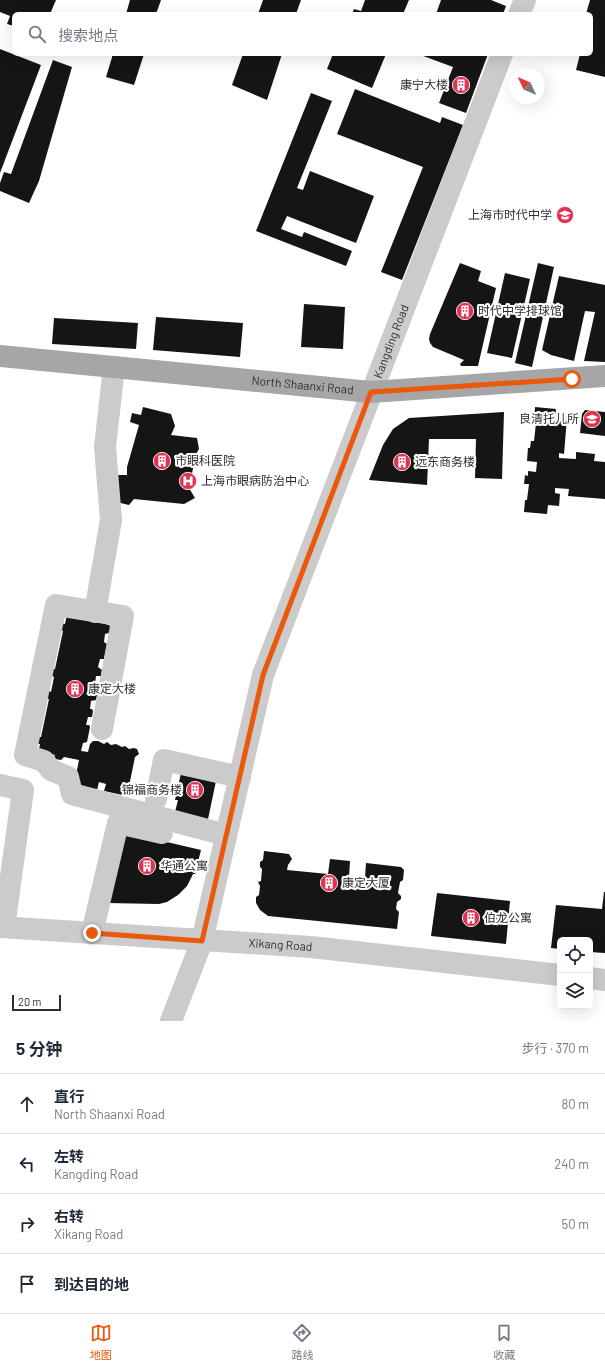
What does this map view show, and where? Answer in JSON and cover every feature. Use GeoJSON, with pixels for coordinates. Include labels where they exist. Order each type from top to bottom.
{"type":"FeatureCollection","features":[{"type":"Feature","properties":{"kind":"main road","name":"North Shaanxi Road"},"geometry":{"type":"LineString","coordinates":[[0,356],[371,392],[605,376]]}},
{"type":"Feature","properties":{"kind":"street"},"geometry":{"type":"LineString","coordinates":[[520,12],[525,0]]}},
{"type":"Feature","properties":{"kind":"street","name":"Kangding Road"},"geometry":{"type":"LineString","coordinates":[[171,1021],[202,941],[263,675],[501,56]]}},
{"type":"Feature","properties":{"kind":"street"},"geometry":{"type":"LineString","coordinates":[[95,612],[111,520],[105,447],[114,367]]}},
{"type":"Feature","properties":{"kind":"street"},"geometry":{"type":"LineString","coordinates":[[102,729],[123,616],[56,605],[25,754],[44,762],[51,770],[68,777],[72,794],[225,841]]}},
{"type":"Feature","properties":{"kind":"street"},"geometry":{"type":"LineString","coordinates":[[156,799],[164,760],[240,777]]}},
{"type":"Feature","properties":{"kind":"street"},"geometry":{"type":"LineString","coordinates":[[0,786],[23,790],[2,927]]}},
{"type":"Feature","properties":{"kind":"street"},"geometry":{"type":"LineString","coordinates":[[92,933],[118,823],[225,841]]}},
{"type":"Feature","properties":{"kind":"street","name":"Xikang Road"},"geometry":{"type":"LineString","coordinates":[[2,927],[311,947],[557,975]]}},
{"type":"Feature","properties":{"kind":"street"},"geometry":{"type":"LineString","coordinates":[[593,978],[605,980]]}},
{"type":"Feature","properties":{"kind":"building"},"geometry":{"type":"Polygon","coordinates":[[[0,0],[56,0],[51,12],[12,12],[12,25],[7,24],[10,16],[0,12],[0,0]]]}},
{"type":"Feature","properties":{"kind":"building"},"geometry":{"type":"Polygon","coordinates":[[[130,0],[161,0],[157,12],[127,12],[130,0]]]}},
{"type":"Feature","properties":{"kind":"building"},"geometry":{"type":"Polygon","coordinates":[[[263,0],[301,0],[297,12],[259,12],[263,0]]]}},
{"type":"Feature","properties":{"kind":"building"},"geometry":{"type":"Polygon","coordinates":[[[365,0],[409,0],[404,12],[353,12],[354,9],[361,11],[365,0]]]}},
{"type":"Feature","properties":{"kind":"building"},"geometry":{"type":"Polygon","coordinates":[[[441,0],[491,0],[506,6],[504,12],[437,12],[441,0]]]}},
{"type":"Feature","properties":{"kind":"building"},"geometry":{"type":"Polygon","coordinates":[[[590,0],[605,0],[605,77],[576,70],[580,56],[593,56],[593,12],[587,12],[590,0]]]}},
{"type":"Feature","properties":{"kind":"building"},"geometry":{"type":"Polygon","coordinates":[[[0,49],[12,54],[12,56],[18,56],[41,65],[0,173],[0,49]]]}},
{"type":"Feature","properties":{"kind":"building"},"geometry":{"type":"Polygon","coordinates":[[[112,56],[143,56],[134,85],[106,77],[112,56]]]}},
{"type":"Feature","properties":{"kind":"building"},"geometry":{"type":"Polygon","coordinates":[[[242,56],[281,56],[267,100],[232,85],[242,56]]]}},
{"type":"Feature","properties":{"kind":"building"},"geometry":{"type":"Polygon","coordinates":[[[332,56],[385,56],[372,88],[327,69],[332,56]]]}},
{"type":"Feature","properties":{"kind":"building","name":"康宁大楼"},"geometry":{"type":"Polygon","coordinates":[[[423,56],[487,56],[466,113],[439,103],[453,67],[423,56]]]}},
{"type":"Feature","properties":{"kind":"building"},"geometry":{"type":"Polygon","coordinates":[[[53,60],[72,67],[39,181],[29,203],[0,191],[0,183],[4,172],[11,174],[53,60]]]}},
{"type":"Feature","properties":{"kind":"building"},"geometry":{"type":"Polygon","coordinates":[[[355,89],[440,123],[442,117],[463,125],[402,280],[381,272],[423,167],[337,134],[355,89]]]}},
{"type":"Feature","properties":{"kind":"building"},"geometry":{"type":"Polygon","coordinates":[[[311,93],[332,101],[297,188],[303,190],[310,171],[374,196],[356,243],[287,216],[281,229],[302,237],[304,232],[352,251],[346,266],[256,231],[311,93]]]}},
{"type":"Feature","properties":{"kind":"building","name":"时代中学排球馆"},"geometry":{"type":"Polygon","coordinates":[[[460,263],[481,271],[478,281],[496,288],[478,366],[461,366],[460,364],[464,360],[433,347],[429,339],[460,263]]]}},
{"type":"Feature","properties":{"kind":"building"},"geometry":{"type":"Polygon","coordinates":[[[538,263],[554,267],[532,367],[515,363],[538,263]]]}},
{"type":"Feature","properties":{"kind":"building"},"geometry":{"type":"Polygon","coordinates":[[[505,273],[530,279],[512,358],[487,353],[505,273]]]}},
{"type":"Feature","properties":{"kind":"building"},"geometry":{"type":"Polygon","coordinates":[[[559,276],[605,285],[605,362],[584,361],[595,312],[585,311],[574,361],[551,355],[542,350],[559,276]]]}},
{"type":"Feature","properties":{"kind":"building"},"geometry":{"type":"Polygon","coordinates":[[[304,304],[345,307],[343,349],[301,347],[304,304]]]}},
{"type":"Feature","properties":{"kind":"building"},"geometry":{"type":"Polygon","coordinates":[[[156,317],[243,323],[240,357],[153,350],[156,317]]]}},
{"type":"Feature","properties":{"kind":"building"},"geometry":{"type":"Polygon","coordinates":[[[54,318],[138,323],[136,349],[52,344],[54,318]]]}},
{"type":"Feature","properties":{"kind":"building","name":"市眼科医院"},"geometry":{"type":"Polygon","coordinates":[[[143,407],[171,414],[175,426],[171,435],[197,438],[199,449],[196,454],[189,488],[195,498],[184,504],[134,499],[129,505],[116,502],[114,475],[127,475],[127,467],[139,425],[130,422],[132,413],[141,415],[143,407]]]}},
{"type":"Feature","properties":{"kind":"building"},"geometry":{"type":"Polygon","coordinates":[[[535,407],[556,409],[555,416],[567,418],[564,454],[559,453],[559,458],[576,459],[576,452],[595,454],[594,461],[605,462],[605,499],[568,496],[569,489],[555,488],[555,493],[560,494],[559,506],[548,505],[547,514],[524,512],[529,484],[524,484],[525,475],[528,476],[528,471],[536,472],[537,462],[527,461],[528,448],[530,448],[531,441],[534,441],[536,423],[534,423],[535,407]]]}},
{"type":"Feature","properties":{"kind":"building"},"geometry":{"type":"Polygon","coordinates":[[[585,410],[605,412],[605,436],[580,433],[582,414],[585,410]]]}},
{"type":"Feature","properties":{"kind":"building"},"geometry":{"type":"Polygon","coordinates":[[[504,412],[502,479],[475,478],[476,439],[429,439],[427,485],[369,480],[383,445],[393,429],[409,418],[504,412]]]}},
{"type":"Feature","properties":{"kind":"building","name":"康定大楼"},"geometry":{"type":"Polygon","coordinates":[[[67,614],[109,625],[111,628],[109,633],[105,634],[104,642],[107,644],[104,659],[100,659],[98,667],[102,670],[101,676],[96,676],[95,684],[99,687],[95,693],[97,695],[96,700],[91,701],[90,709],[93,711],[92,717],[88,717],[86,725],[89,725],[90,727],[87,742],[83,743],[81,751],[88,752],[90,744],[93,741],[98,741],[104,744],[107,742],[111,745],[116,744],[122,747],[125,746],[129,749],[137,749],[139,754],[135,757],[127,796],[104,791],[106,784],[99,782],[97,790],[74,785],[79,760],[64,757],[61,760],[55,759],[55,755],[45,753],[38,754],[40,744],[37,744],[39,737],[41,737],[49,699],[47,699],[49,691],[51,692],[54,677],[52,676],[53,669],[55,669],[63,631],[61,630],[62,623],[65,624],[67,614]]]}},
{"type":"Feature","properties":{"kind":"building","name":"锦福商务楼"},"geometry":{"type":"Polygon","coordinates":[[[181,773],[216,781],[207,824],[174,816],[178,800],[175,800],[181,773]]]}},
{"type":"Feature","properties":{"kind":"building"},"geometry":{"type":"Polygon","coordinates":[[[124,832],[201,850],[195,874],[193,874],[187,886],[178,895],[167,902],[159,904],[107,903],[124,832]]]}},
{"type":"Feature","properties":{"kind":"building","name":"康定大厦"},"geometry":{"type":"Polygon","coordinates":[[[264,851],[289,854],[292,859],[287,870],[328,874],[330,859],[350,861],[349,877],[365,878],[366,863],[401,867],[404,870],[403,880],[400,882],[398,893],[401,896],[401,899],[397,902],[396,909],[399,912],[397,929],[268,916],[260,910],[256,903],[256,897],[259,895],[260,886],[258,882],[261,881],[262,869],[260,867],[260,862],[263,860],[264,851]]]}},
{"type":"Feature","properties":{"kind":"building"},"geometry":{"type":"Polygon","coordinates":[[[605,892],[605,953],[593,952],[593,937],[557,937],[557,949],[551,948],[556,905],[602,909],[605,892]]]}},
{"type":"Feature","properties":{"kind":"building","name":"伯龙公寓"},"geometry":{"type":"Polygon","coordinates":[[[437,893],[510,901],[506,944],[431,936],[437,893]]]}},
{"type":"Feature","properties":{"kind":"place","name":"康宁大楼"},"geometry":{"type":"Point","coordinates":[461,85]}},
{"type":"Feature","properties":{"kind":"place","name":"上海市时代中学"},"geometry":{"type":"Point","coordinates":[565,215]}},
{"type":"Feature","properties":{"kind":"place","name":"时代中学排球馆"},"geometry":{"type":"Point","coordinates":[465,311]}},
{"type":"Feature","properties":{"kind":"place","name":"良清托儿所"},"geometry":{"type":"Point","coordinates":[592,419]}},
{"type":"Feature","properties":{"kind":"place","name":"市眼科医院"},"geometry":{"type":"Point","coordinates":[162,461]}},
{"type":"Feature","properties":{"kind":"place","name":"远东商务楼"},"geometry":{"type":"Point","coordinates":[402,462]}},
{"type":"Feature","properties":{"kind":"place","name":"上海市眼病防治中心"},"geometry":{"type":"Point","coordinates":[188,481]}},
{"type":"Feature","properties":{"kind":"place","name":"康定大楼"},"geometry":{"type":"Point","coordinates":[75,689]}},
{"type":"Feature","properties":{"kind":"place","name":"锦福商务楼"},"geometry":{"type":"Point","coordinates":[195,790]}},
{"type":"Feature","properties":{"kind":"place","name":"华通公寓"},"geometry":{"type":"Point","coordinates":[147,866]}},
{"type":"Feature","properties":{"kind":"place","name":"康定大厦"},"geometry":{"type":"Point","coordinates":[329,883]}},
{"type":"Feature","properties":{"kind":"place","name":"伯龙公寓"},"geometry":{"type":"Point","coordinates":[471,918]}},
{"type":"Feature","properties":{"kind":"route"},"geometry":{"type":"LineString","coordinates":[[92,933],[202,941],[263,675],[371,392],[572,379]]}}]}
